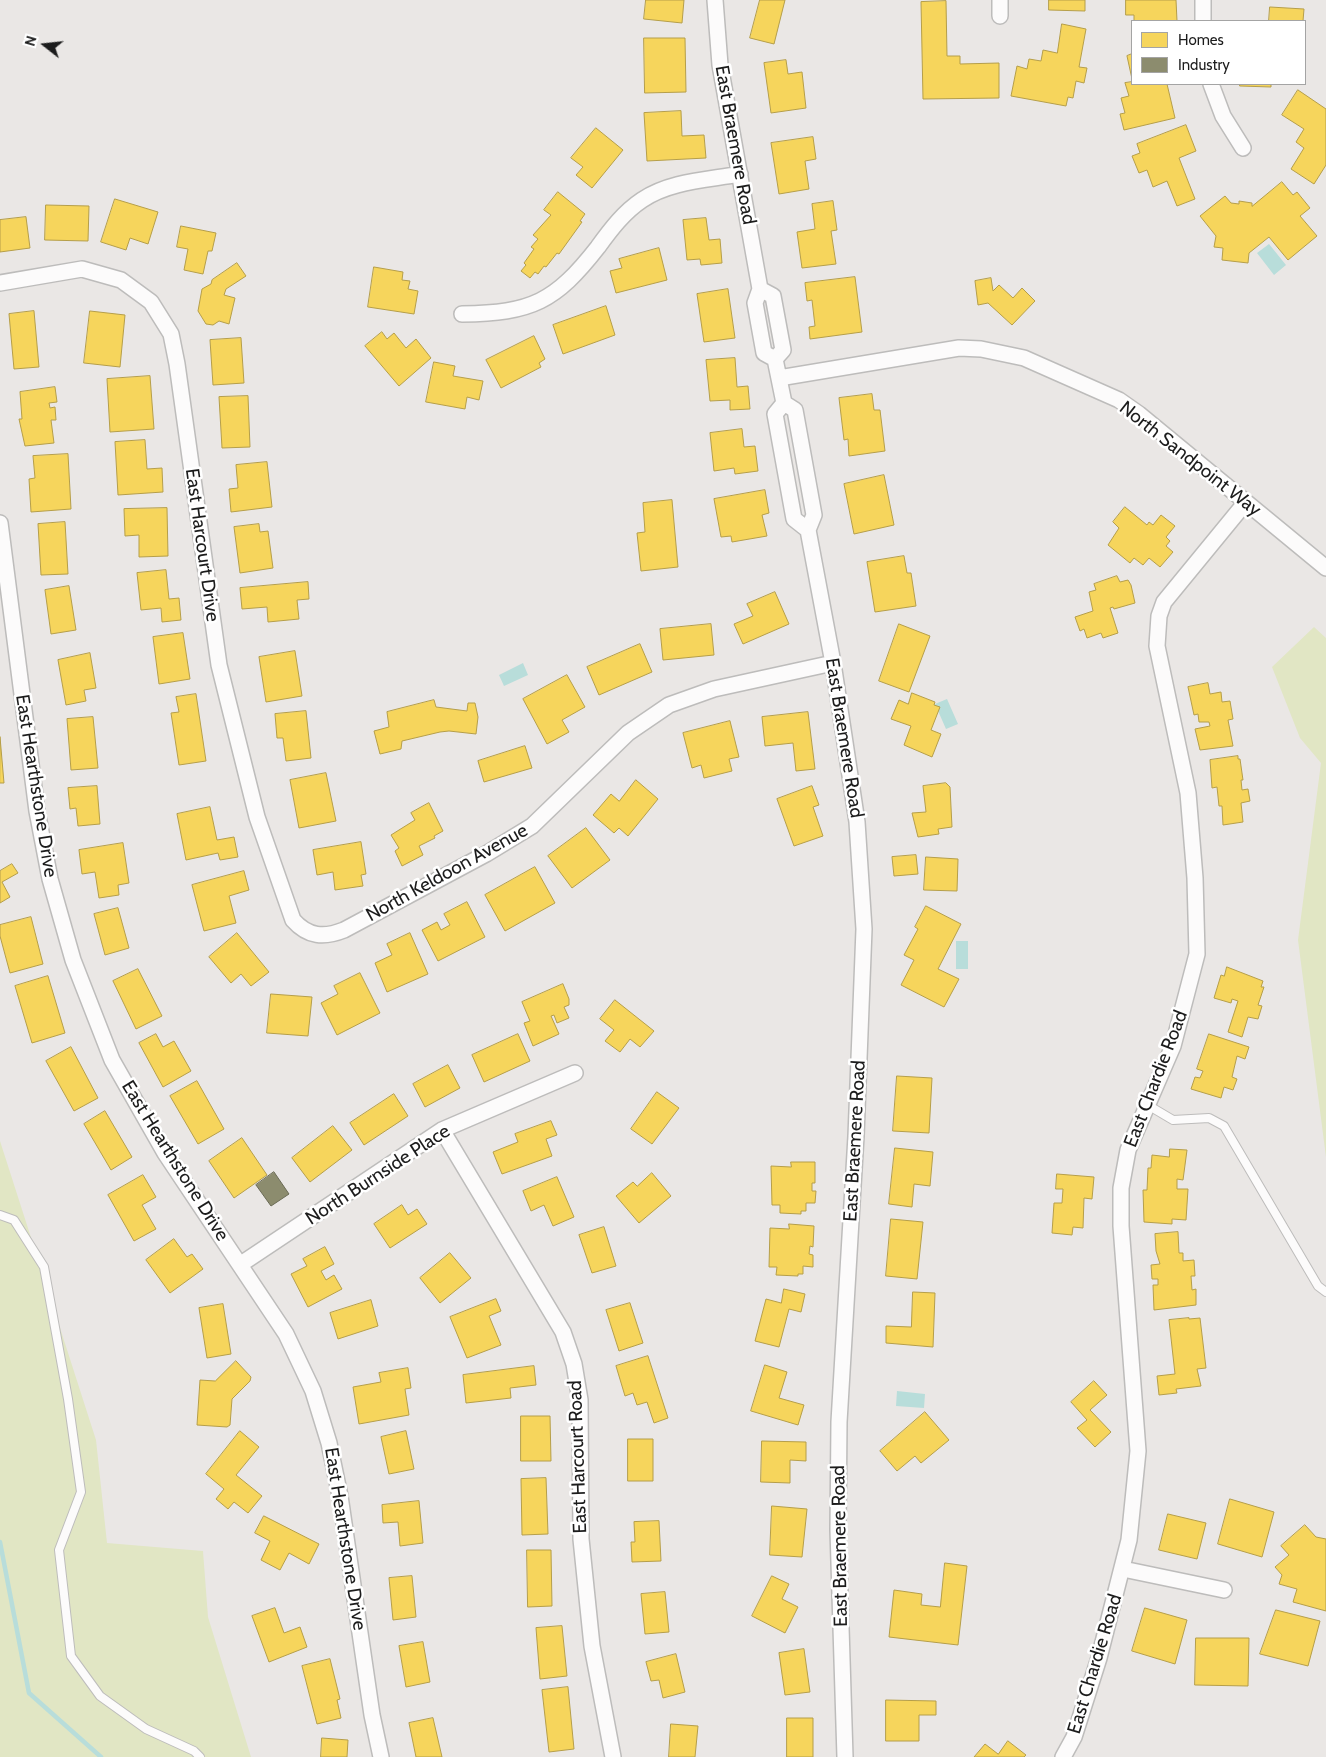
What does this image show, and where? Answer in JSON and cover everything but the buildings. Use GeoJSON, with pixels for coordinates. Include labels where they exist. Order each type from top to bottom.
{"type":"FeatureCollection","features":[{"type":"Feature","properties":{"kind":"street","name":"East Braemere Road"},"geometry":{"type":"LineString","coordinates":[[715,0],[720,65],[760,289],[755,303],[764,353],[776,359],[784,403],[795,410],[814,515],[808,530],[833,663],[857,822],[864,929],[856,1136],[840,1422],[838,1530],[845,1757]]}},
{"type":"Feature","properties":{"kind":"street"},"geometry":{"type":"LineString","coordinates":[[1000,0],[1000,16]]}},
{"type":"Feature","properties":{"kind":"street"},"geometry":{"type":"LineString","coordinates":[[1202,20],[1203,0]]}},
{"type":"Feature","properties":{"kind":"street"},"geometry":{"type":"LineString","coordinates":[[1211,85],[1223,116],[1243,148]]}},
{"type":"Feature","properties":{"kind":"street"},"geometry":{"type":"LineString","coordinates":[[462,314],[499,314],[533,304],[565,284],[579,271],[615,225],[643,199],[676,186],[740,174]]}},
{"type":"Feature","properties":{"kind":"street","name":"East Harcourt Drive"},"geometry":{"type":"LineString","coordinates":[[0,283],[82,269],[121,280],[151,302],[171,334],[177,364],[219,665],[257,817],[293,920],[301,929],[312,934]]}},
{"type":"Feature","properties":{"kind":"street","name":"North Sandpoint Way"},"geometry":{"type":"LineString","coordinates":[[779,378],[959,348],[981,349],[1016,356],[1119,400],[1139,414],[1326,568]]}},
{"type":"Feature","properties":{"kind":"street","name":"East Chardie Road"},"geometry":{"type":"LineString","coordinates":[[1062,1757],[1074,1737],[1099,1658],[1129,1540],[1138,1451],[1121,1226],[1121,1188],[1128,1150],[1146,1104],[1173,1046],[1197,954],[1195,878],[1188,793],[1157,646],[1159,616],[1172,591],[1246,502]]}},
{"type":"Feature","properties":{"kind":"street","name":"East Hearthstone Drive"},"geometry":{"type":"LineString","coordinates":[[0,523],[37,811],[50,879],[73,960],[112,1060],[165,1153],[242,1264],[286,1334],[313,1391],[329,1443],[340,1496],[372,1715],[381,1757]]}},
{"type":"Feature","properties":{"kind":"street","name":"North Keldoon Avenue"},"geometry":{"type":"LineString","coordinates":[[312,934],[330,936],[344,930],[486,854],[532,826],[628,733],[669,705],[714,689],[833,663]]}},
{"type":"Feature","properties":{"kind":"street","name":"North Burnside Place"},"geometry":{"type":"LineString","coordinates":[[242,1264],[442,1130],[575,1073]]}},
{"type":"Feature","properties":{"kind":"street","name":"East Harcourt Road"},"geometry":{"type":"LineString","coordinates":[[442,1130],[563,1332],[574,1364],[580,1400],[581,1539],[592,1646],[613,1757]]}},
{"type":"Feature","properties":{"kind":"street","name":"East Chardie Road"},"geometry":{"type":"LineString","coordinates":[[1123,1569],[1224,1590]]}},
{"type":"Feature","properties":{"kind":"lane"},"geometry":{"type":"LineString","coordinates":[[1146,1104],[1173,1120],[1209,1118],[1224,1126],[1318,1286],[1326,1292]]}},
{"type":"Feature","properties":{"kind":"lane"},"geometry":{"type":"LineString","coordinates":[[0,1215],[14,1220],[44,1267],[68,1399],[81,1492],[60,1550],[71,1656],[100,1696],[146,1729],[194,1752],[200,1757]]}},
{"type":"Feature","properties":{"kind":"green space"},"geometry":{"type":"Polygon","coordinates":[[[1314,627],[1326,638],[1326,1157],[1298,940],[1321,763],[1300,738],[1272,667],[1314,627]]]}},
{"type":"Feature","properties":{"kind":"green space"},"geometry":{"type":"Polygon","coordinates":[[[0,1141],[96,1440],[107,1543],[203,1551],[208,1617],[251,1757],[0,1757],[0,1141]]]}},
{"type":"Feature","properties":{"kind":"water"},"geometry":{"type":"Polygon","coordinates":[[[1269,244],[1286,265],[1274,275],[1257,253],[1269,244]]]}},
{"type":"Feature","properties":{"kind":"water"},"geometry":{"type":"Polygon","coordinates":[[[523,663],[528,675],[504,686],[499,675],[523,663]]]}},
{"type":"Feature","properties":{"kind":"water"},"geometry":{"type":"Polygon","coordinates":[[[947,699],[958,724],[946,729],[935,704],[947,699]]]}},
{"type":"Feature","properties":{"kind":"water"},"geometry":{"type":"Polygon","coordinates":[[[956,941],[968,941],[968,969],[956,969],[956,941]]]}},
{"type":"Feature","properties":{"kind":"water"},"geometry":{"type":"Polygon","coordinates":[[[897,1391],[925,1394],[924,1408],[896,1406],[897,1391]]]}},
{"type":"Feature","properties":{"kind":"waterway"},"geometry":{"type":"LineString","coordinates":[[0,1542],[29,1693],[101,1757]]}}]}
